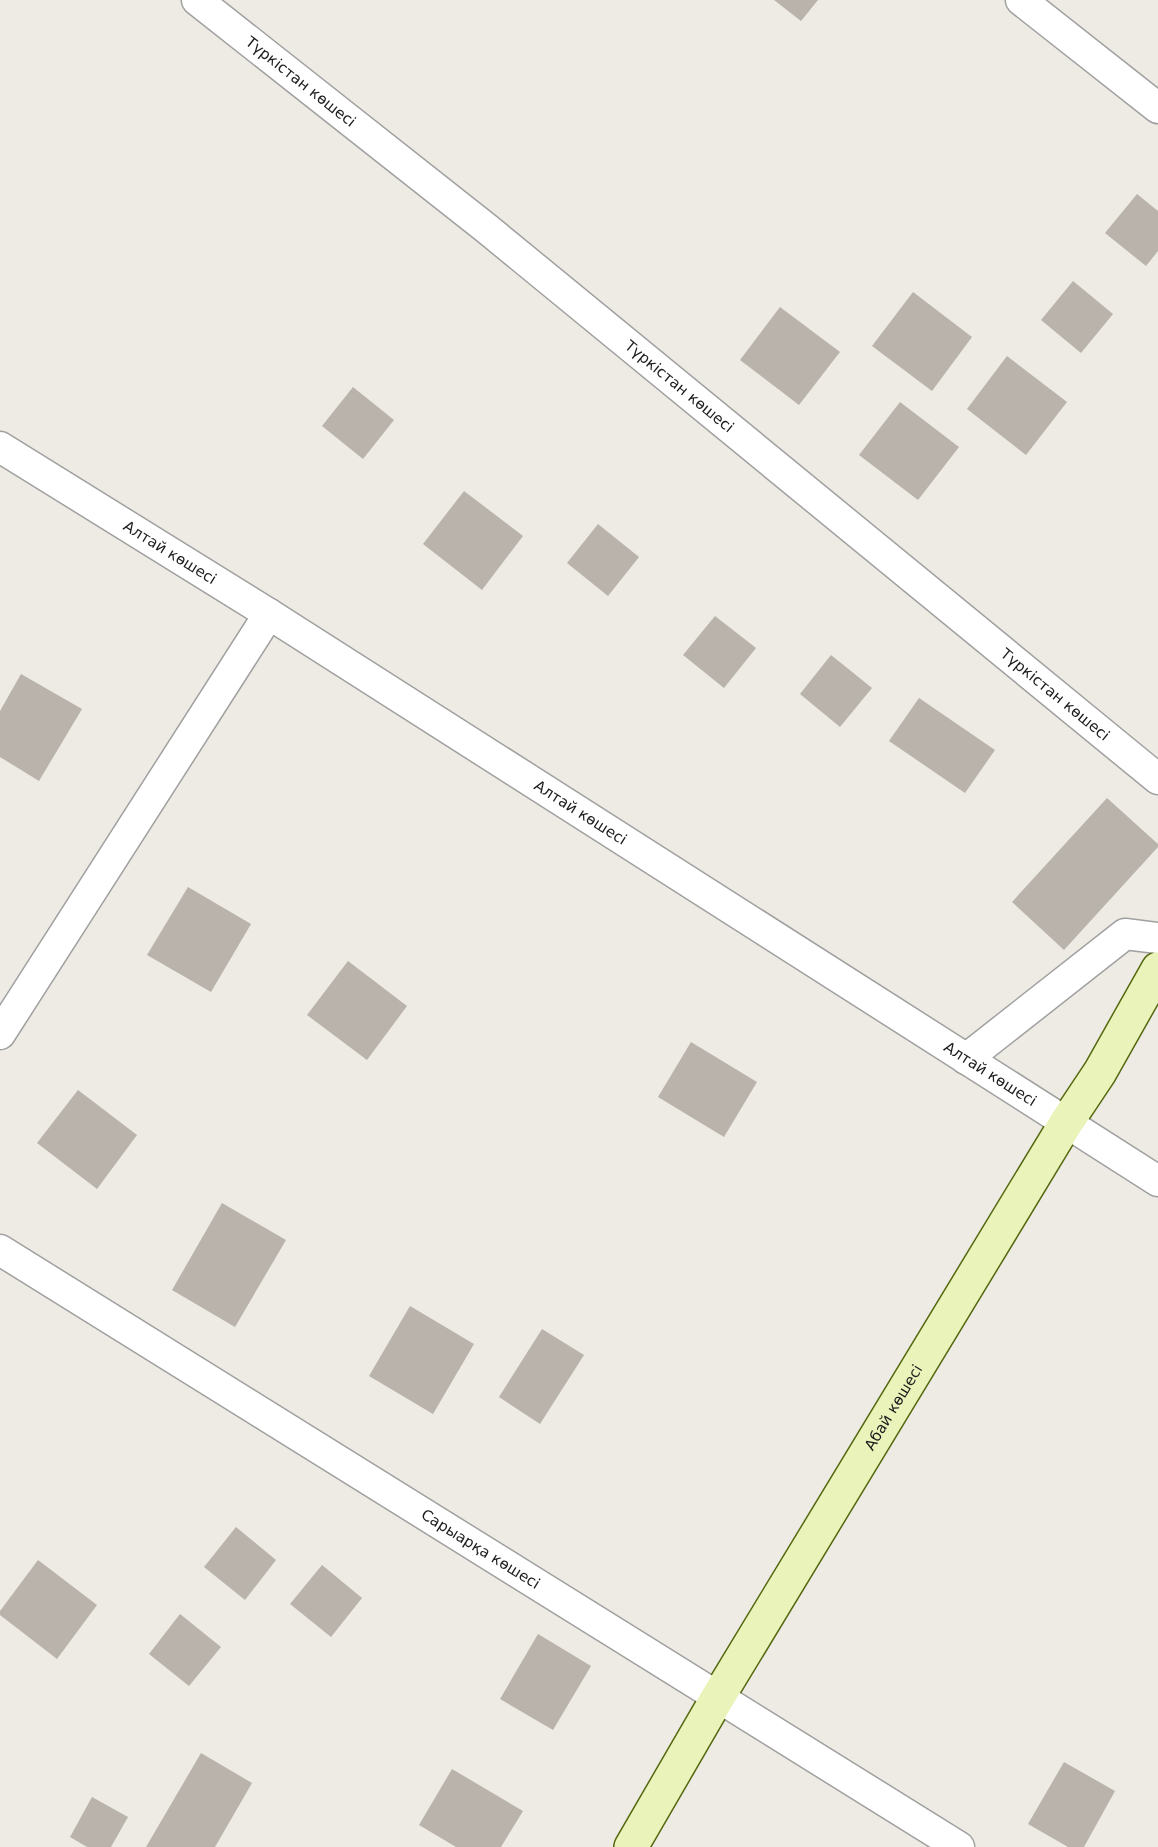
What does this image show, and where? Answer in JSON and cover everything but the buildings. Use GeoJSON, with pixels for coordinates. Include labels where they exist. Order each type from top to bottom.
{"type":"FeatureCollection","features":[{"type":"Feature","properties":{"kind":"main road","name":"Абай көшесі"},"geometry":{"type":"LineString","coordinates":[[631,1847],[718,1697],[1066,1123],[1100,1072],[1158,969]]}},
{"type":"Feature","properties":{"kind":"street","name":"Түркістан көшесі"},"geometry":{"type":"LineString","coordinates":[[197,0],[486,228],[1158,779]]}},
{"type":"Feature","properties":{"kind":"street"},"geometry":{"type":"LineString","coordinates":[[1021,0],[1158,108]]}},
{"type":"Feature","properties":{"kind":"street","name":"Алтай көшесі"},"geometry":{"type":"LineString","coordinates":[[0,447],[269,614],[1158,1181]]}},
{"type":"Feature","properties":{"kind":"street"},"geometry":{"type":"LineString","coordinates":[[0,1034],[269,614]]}},
{"type":"Feature","properties":{"kind":"street"},"geometry":{"type":"LineString","coordinates":[[966,1059],[1125,933],[1158,938]]}},
{"type":"Feature","properties":{"kind":"street","name":"Сарыарқа көшесі"},"geometry":{"type":"LineString","coordinates":[[0,1250],[959,1847]]}}]}
